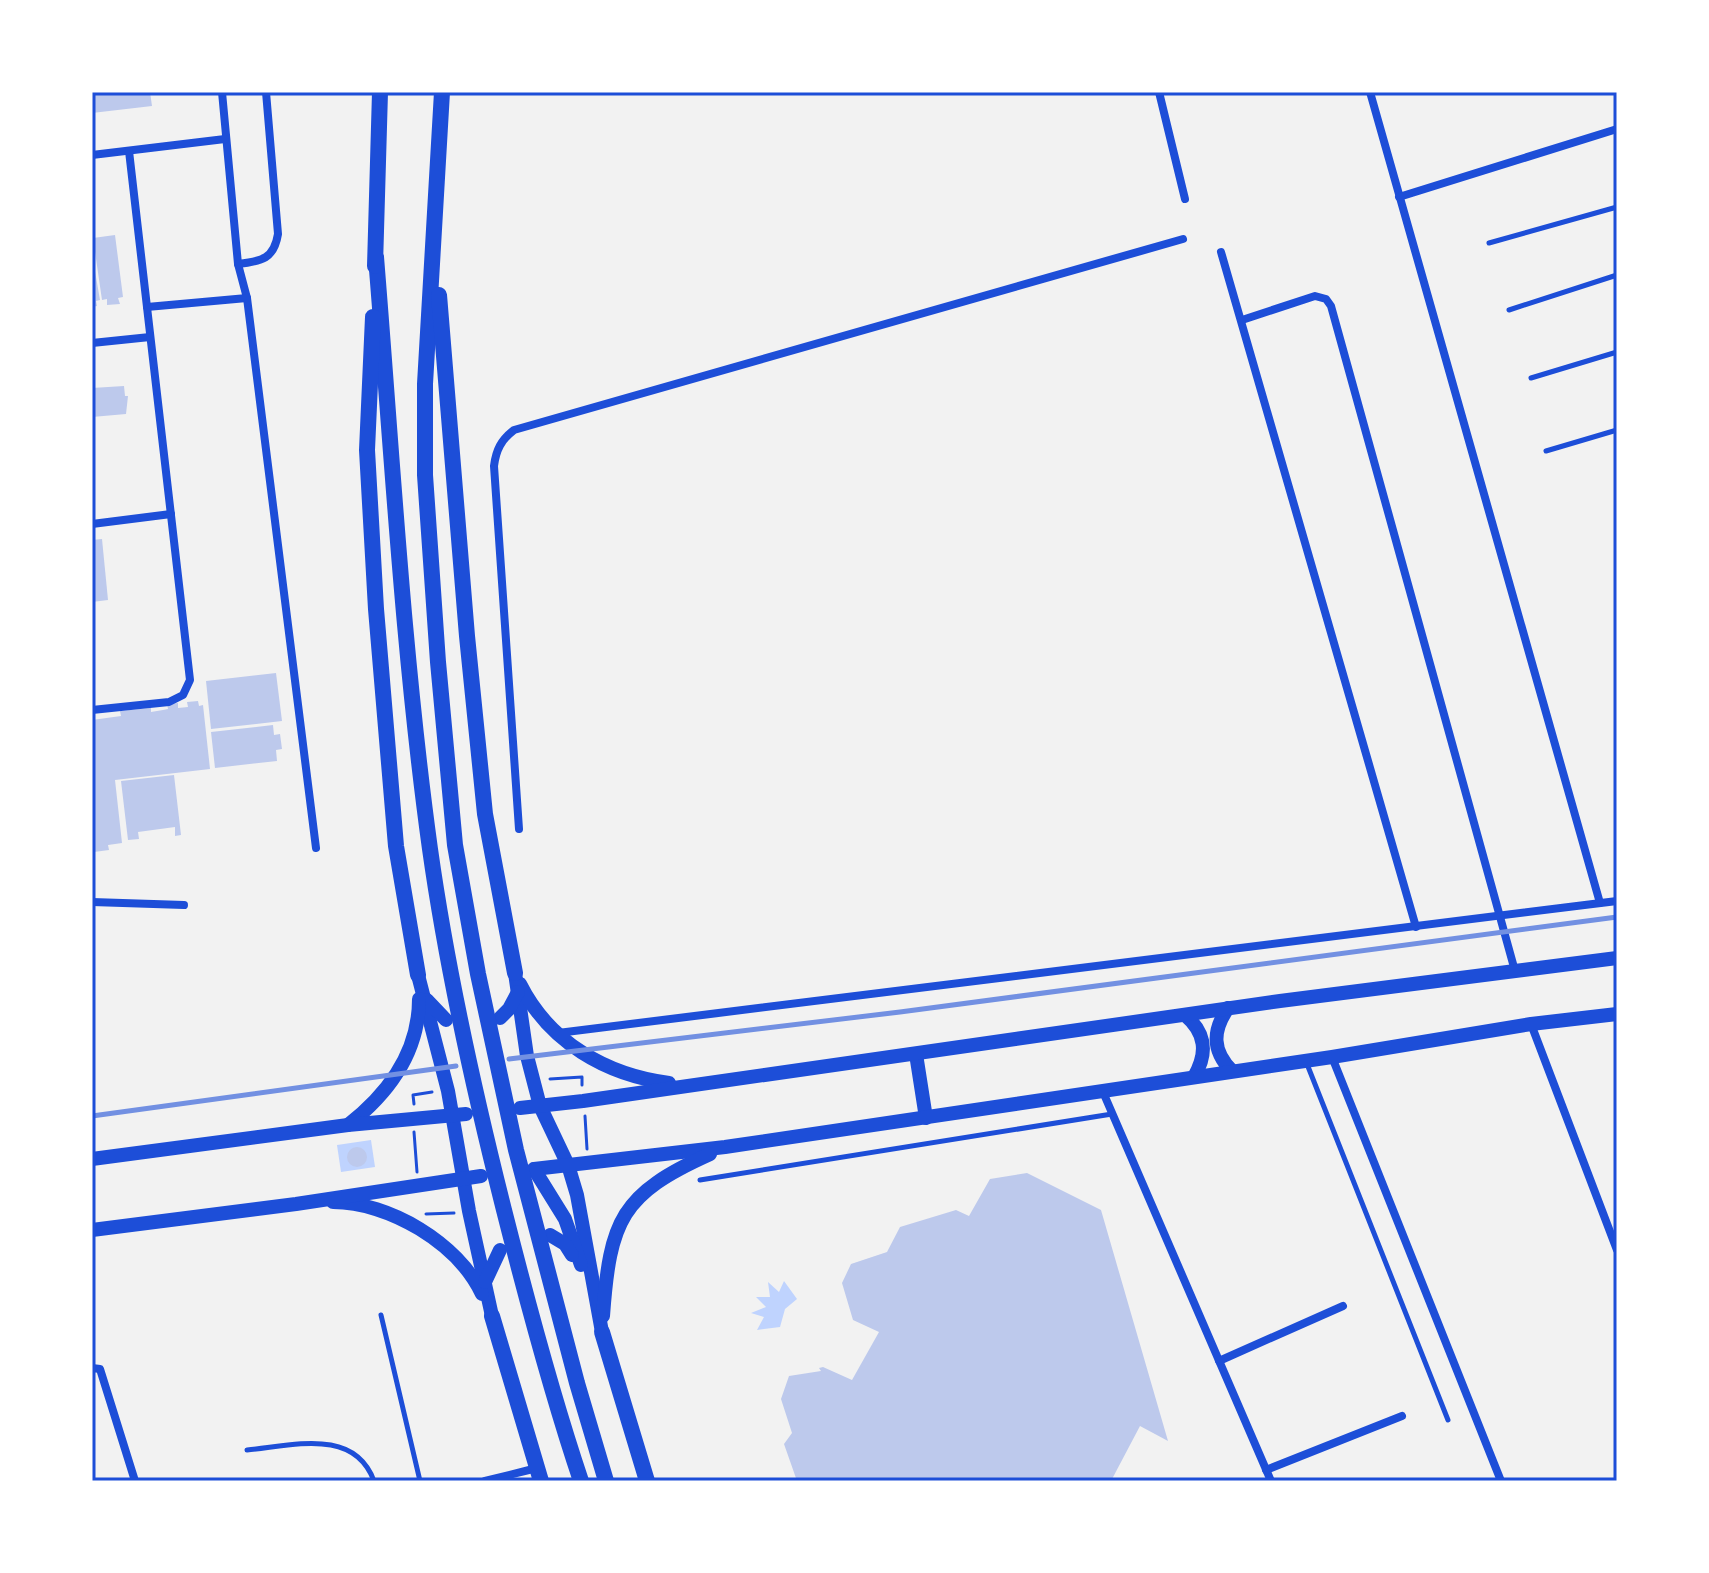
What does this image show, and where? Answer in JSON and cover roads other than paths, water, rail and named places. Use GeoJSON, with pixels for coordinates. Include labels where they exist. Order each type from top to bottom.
{"type":"FeatureCollection","features":[{"type":"Feature","properties":{"kind":"highway"},"geometry":{"type":"LineString","coordinates":[[380,92],[367,450],[376,609],[396,846],[418,975]]}},
{"type":"Feature","properties":{"kind":"highway"},"geometry":{"type":"LineString","coordinates":[[442,92],[425,399],[425,475],[455,845],[478,974],[516,1150],[606,1481]]}},
{"type":"Feature","properties":{"kind":"highway"},"geometry":{"type":"LineString","coordinates":[[434,254],[485,814],[515,973]]}},
{"type":"Feature","properties":{"kind":"highway"},"geometry":{"type":"LineString","coordinates":[[376,257],[403,587],[430,849],[462,1024],[522,1279],[581,1481]]}},
{"type":"Feature","properties":{"kind":"highway"},"geometry":{"type":"LineString","coordinates":[[492,1316],[539,1474]]}},
{"type":"Feature","properties":{"kind":"highway"},"geometry":{"type":"LineString","coordinates":[[602,1332],[647,1481]]}},
{"type":"Feature","properties":{"kind":"main road"},"geometry":{"type":"LineString","coordinates":[[520,1108],[1228,1008],[1617,958]]}},
{"type":"Feature","properties":{"kind":"main road"},"geometry":{"type":"LineString","coordinates":[[515,973],[533,1081],[540,1106],[568,1165],[577,1195],[602,1332]]}},
{"type":"Feature","properties":{"kind":"main road"},"geometry":{"type":"LineString","coordinates":[[515,973],[540,1017],[570,1045],[606,1066],[644,1080],[685,1085]]}},
{"type":"Feature","properties":{"kind":"main road"},"geometry":{"type":"LineString","coordinates":[[418,975],[448,1091],[462,1117],[463,1178],[492,1316]]}},
{"type":"Feature","properties":{"kind":"main road"},"geometry":{"type":"LineString","coordinates":[[348,1125],[374,1105],[399,1073],[411,1049],[419,1016],[418,975]]}},
{"type":"Feature","properties":{"kind":"main road"},"geometry":{"type":"LineString","coordinates":[[500,1018],[518,992]]}},
{"type":"Feature","properties":{"kind":"main road"},"geometry":{"type":"LineString","coordinates":[[424,997],[446,1020]]}},
{"type":"Feature","properties":{"kind":"main road"},"geometry":{"type":"LineString","coordinates":[[1228,1008],[1220,1020],[1215,1042],[1223,1062],[1232,1071]]}},
{"type":"Feature","properties":{"kind":"main road"},"geometry":{"type":"LineString","coordinates":[[593,1294],[565,1219],[534,1169],[725,1147],[1103,1092],[1531,1024],[1617,1014]]}},
{"type":"Feature","properties":{"kind":"main road"},"geometry":{"type":"LineString","coordinates":[[1185,1015],[1194,1023],[1204,1043],[1201,1065],[1194,1077]]}},
{"type":"Feature","properties":{"kind":"main road"},"geometry":{"type":"LineString","coordinates":[[916,1054],[926,1118]]}},
{"type":"Feature","properties":{"kind":"main road"},"geometry":{"type":"LineString","coordinates":[[92,1159],[348,1125],[462,1117]]}},
{"type":"Feature","properties":{"kind":"main road"},"geometry":{"type":"LineString","coordinates":[[602,1332],[606,1274],[613,1237],[626,1213],[644,1191],[671,1171],[725,1147]]}},
{"type":"Feature","properties":{"kind":"main road"},"geometry":{"type":"LineString","coordinates":[[92,1230],[481,1176]]}},
{"type":"Feature","properties":{"kind":"main road"},"geometry":{"type":"LineString","coordinates":[[296,1204],[338,1202],[418,1220],[477,1284],[492,1316]]}},
{"type":"Feature","properties":{"kind":"main road"},"geometry":{"type":"LineString","coordinates":[[550,1235],[565,1244],[584,1272]]}},
{"type":"Feature","properties":{"kind":"main road"},"geometry":{"type":"LineString","coordinates":[[485,1283],[500,1250]]}},
{"type":"Feature","properties":{"kind":"street"},"geometry":{"type":"LineString","coordinates":[[222,92],[238,264],[247,298],[316,848]]}},
{"type":"Feature","properties":{"kind":"street"},"geometry":{"type":"LineString","coordinates":[[238,264],[262,261],[271,255],[278,234],[266,92]]}},
{"type":"Feature","properties":{"kind":"street"},"geometry":{"type":"LineString","coordinates":[[1159,92],[1185,199]]}},
{"type":"Feature","properties":{"kind":"street"},"geometry":{"type":"LineString","coordinates":[[1370,92],[1600,903]]}},
{"type":"Feature","properties":{"kind":"street"},"geometry":{"type":"LineString","coordinates":[[1399,197],[1617,129]]}},
{"type":"Feature","properties":{"kind":"street"},"geometry":{"type":"LineString","coordinates":[[92,155],[225,139]]}},
{"type":"Feature","properties":{"kind":"street"},"geometry":{"type":"LineString","coordinates":[[92,710],[169,702],[183,695],[190,680],[129,151]]}},
{"type":"Feature","properties":{"kind":"street"},"geometry":{"type":"LineString","coordinates":[[519,829],[494,466],[498,447],[504,438],[514,430],[1183,239]]}},
{"type":"Feature","properties":{"kind":"street"},"geometry":{"type":"LineString","coordinates":[[1221,252],[1416,927]]}},
{"type":"Feature","properties":{"kind":"street"},"geometry":{"type":"LineString","coordinates":[[1242,320],[1315,296],[1326,299],[1331,306],[1515,971]]}},
{"type":"Feature","properties":{"kind":"street"},"geometry":{"type":"LineString","coordinates":[[147,307],[247,298]]}},
{"type":"Feature","properties":{"kind":"street"},"geometry":{"type":"LineString","coordinates":[[92,343],[150,337]]}},
{"type":"Feature","properties":{"kind":"street"},"geometry":{"type":"LineString","coordinates":[[92,524],[171,514]]}},
{"type":"Feature","properties":{"kind":"street"},"geometry":{"type":"LineString","coordinates":[[557,1033],[1617,901]]}},
{"type":"Feature","properties":{"kind":"street"},"geometry":{"type":"LineString","coordinates":[[92,902],[184,905]]}},
{"type":"Feature","properties":{"kind":"street"},"geometry":{"type":"LineString","coordinates":[[1531,1024],[1617,1250]]}},
{"type":"Feature","properties":{"kind":"street"},"geometry":{"type":"LineString","coordinates":[[1332,1057],[1501,1481]]}},
{"type":"Feature","properties":{"kind":"street"},"geometry":{"type":"LineString","coordinates":[[1103,1092],[1271,1481]]}},
{"type":"Feature","properties":{"kind":"street"},"geometry":{"type":"LineString","coordinates":[[1219,1361],[1343,1306]]}},
{"type":"Feature","properties":{"kind":"street"},"geometry":{"type":"LineString","coordinates":[[92,1368],[100,1369],[135,1481]]}},
{"type":"Feature","properties":{"kind":"street"},"geometry":{"type":"LineString","coordinates":[[1266,1470],[1402,1416]]}},
{"type":"Feature","properties":{"kind":"street"},"geometry":{"type":"LineString","coordinates":[[485,1481],[539,1474]]}},
{"type":"Feature","properties":{"kind":"lane"},"geometry":{"type":"LineString","coordinates":[[1489,243],[1617,207]]}},
{"type":"Feature","properties":{"kind":"lane"},"geometry":{"type":"LineString","coordinates":[[1509,310],[1617,275]]}},
{"type":"Feature","properties":{"kind":"lane"},"geometry":{"type":"LineString","coordinates":[[1531,378],[1617,352]]}},
{"type":"Feature","properties":{"kind":"lane"},"geometry":{"type":"LineString","coordinates":[[1546,451],[1617,430]]}},
{"type":"Feature","properties":{"kind":"lane"},"geometry":{"type":"LineString","coordinates":[[1306,1061],[1448,1420]]}},
{"type":"Feature","properties":{"kind":"lane"},"geometry":{"type":"LineString","coordinates":[[700,1180],[1112,1114]]}},
{"type":"Feature","properties":{"kind":"lane"},"geometry":{"type":"LineString","coordinates":[[381,1315],[420,1481]]}},
{"type":"Feature","properties":{"kind":"lane"},"geometry":{"type":"LineString","coordinates":[[247,1450],[330,1443],[354,1454],[368,1465],[374,1481]]}},
{"type":"Feature","properties":{"kind":"water"},"geometry":{"type":"Polygon","coordinates":[[[371,1140],[375,1167],[341,1172],[337,1145],[371,1140]]]}},
{"type":"Feature","properties":{"kind":"water"},"geometry":{"type":"Polygon","coordinates":[[[784,1281],[797,1299],[785,1309],[780,1327],[757,1330],[764,1317],[751,1313],[766,1307],[756,1297],[770,1297],[768,1282],[779,1292],[784,1281]]]}},
{"type":"Feature","properties":{"kind":"railway"},"geometry":{"type":"LineString","coordinates":[[509,1059],[900,1012],[1617,917]]}},
{"type":"Feature","properties":{"kind":"railway"},"geometry":{"type":"LineString","coordinates":[[92,1116],[456,1066]]}}]}
